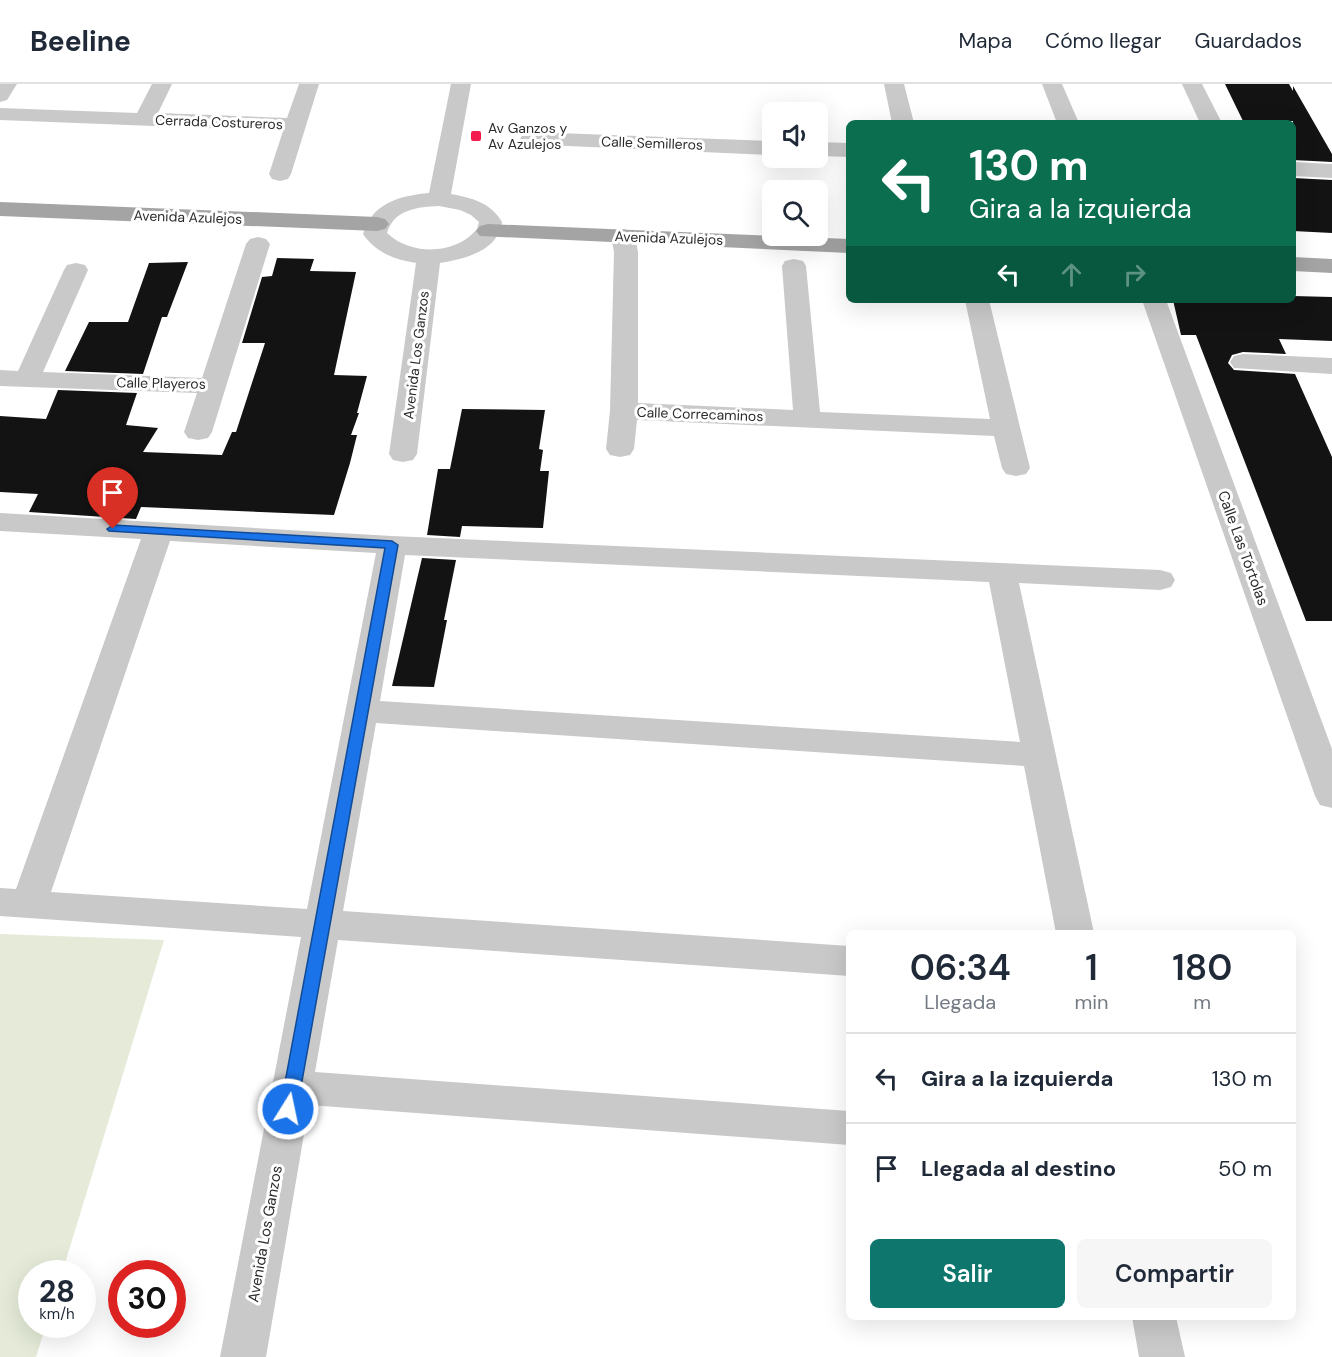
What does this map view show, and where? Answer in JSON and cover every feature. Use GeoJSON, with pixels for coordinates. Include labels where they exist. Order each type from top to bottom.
{"type":"FeatureCollection","features":[{"type":"Feature","properties":{"kind":"main road","name":"Avenida Azulejos"},"geometry":{"type":"LineString","coordinates":[[0,209],[376,224]]}},
{"type":"Feature","properties":{"kind":"main road","name":"Avenida Azulejos"},"geometry":{"type":"LineString","coordinates":[[488,231],[846,246]]}},
{"type":"Feature","properties":{"kind":"main road"},"geometry":{"type":"LineString","coordinates":[[1296,264],[1332,266]]}},
{"type":"Feature","properties":{"kind":"street"},"geometry":{"type":"LineString","coordinates":[[0,96],[7,84]]}},
{"type":"Feature","properties":{"kind":"street","name":"Cerrada Costureros"},"geometry":{"type":"LineString","coordinates":[[144,119],[162,84]]}},
{"type":"Feature","properties":{"kind":"street","name":"Cerrada Costureros"},"geometry":{"type":"LineString","coordinates":[[280,174],[309,84]]}},
{"type":"Feature","properties":{"kind":"street"},"geometry":{"type":"LineString","coordinates":[[439,199],[461,84]]}},
{"type":"Feature","properties":{"kind":"street"},"geometry":{"type":"LineString","coordinates":[[894,84],[902,120]]}},
{"type":"Feature","properties":{"kind":"street"},"geometry":{"type":"LineString","coordinates":[[1052,84],[1067,120]]}},
{"type":"Feature","properties":{"kind":"street"},"geometry":{"type":"LineString","coordinates":[[1192,84],[1210,120]]}},
{"type":"Feature","properties":{"kind":"street","name":"Cerrada Costureros"},"geometry":{"type":"LineString","coordinates":[[0,114],[295,125]]}},
{"type":"Feature","properties":{"kind":"street","name":"Calle Semilleros"},"geometry":{"type":"LineString","coordinates":[[531,139],[762,148]]}},
{"type":"Feature","properties":{"kind":"street"},"geometry":{"type":"LineString","coordinates":[[828,149],[846,150]]}},
{"type":"Feature","properties":{"kind":"street"},"geometry":{"type":"LineString","coordinates":[[1296,169],[1332,171]]}},
{"type":"Feature","properties":{"kind":"street"},"geometry":{"type":"LineString","coordinates":[[439,199],[462,202],[480,209],[490,223],[488,231],[473,246],[429,256],[410,254],[387,246],[375,234],[376,224],[382,216],[393,209],[406,203],[439,199]]}},
{"type":"Feature","properties":{"kind":"street","name":"Calle Correcaminos"},"geometry":{"type":"LineString","coordinates":[[623,236],[626,252],[624,411],[1006,428]]}},
{"type":"Feature","properties":{"kind":"street","name":"Calle Playeros"},"geometry":{"type":"LineString","coordinates":[[0,378],[211,386],[258,244]]}},
{"type":"Feature","properties":{"kind":"street","name":"Avenida Los Ganzos"},"geometry":{"type":"LineString","coordinates":[[403,454],[429,256]]}},
{"type":"Feature","properties":{"kind":"street"},"geometry":{"type":"LineString","coordinates":[[794,266],[807,418]]}},
{"type":"Feature","properties":{"kind":"street"},"geometry":{"type":"LineString","coordinates":[[27,379],[76,270]]}},
{"type":"Feature","properties":{"kind":"street"},"geometry":{"type":"LineString","coordinates":[[978,303],[1016,468]]}},
{"type":"Feature","properties":{"kind":"street","name":"Calle Las Tórtolas"},"geometry":{"type":"LineString","coordinates":[[1155,303],[1332,796]]}},
{"type":"Feature","properties":{"kind":"street"},"geometry":{"type":"LineString","coordinates":[[1243,362],[1332,366]]}},
{"type":"Feature","properties":{"kind":"street"},"geometry":{"type":"LineString","coordinates":[[198,432],[211,386]]}},
{"type":"Feature","properties":{"kind":"street"},"geometry":{"type":"LineString","coordinates":[[620,449],[624,411]]}},
{"type":"Feature","properties":{"kind":"street"},"geometry":{"type":"LineString","coordinates":[[0,522],[392,545],[1160,580]]}},
{"type":"Feature","properties":{"kind":"street"},"geometry":{"type":"LineString","coordinates":[[159,531],[15,903],[846,961]]}},
{"type":"Feature","properties":{"kind":"street","name":"Avenida Los Ganzos"},"geometry":{"type":"LineString","coordinates":[[243,1357],[392,545]]}},
{"type":"Feature","properties":{"kind":"street"},"geometry":{"type":"LineString","coordinates":[[1002,573],[1074,930]]}},
{"type":"Feature","properties":{"kind":"street"},"geometry":{"type":"LineString","coordinates":[[362,711],[1039,755]]}},
{"type":"Feature","properties":{"kind":"street"},"geometry":{"type":"LineString","coordinates":[[292,1087],[846,1128]]}},
{"type":"Feature","properties":{"kind":"street"},"geometry":{"type":"LineString","coordinates":[[1155,1320],[1162,1357]]}},
{"type":"Feature","properties":{"kind":"green space"},"geometry":{"type":"Polygon","coordinates":[[[0,934],[164,940],[66,1260],[18,1260],[18,1338],[42,1338],[36,1357],[0,1357],[0,934]]]}},
{"type":"Feature","properties":{"kind":"building"},"geometry":{"type":"Polygon","coordinates":[[[1225,84],[1289,84],[1293,91],[1293,86],[1332,154],[1332,162],[1296,160],[1296,120],[1243,120],[1225,84]]]}},
{"type":"Feature","properties":{"kind":"building"},"geometry":{"type":"Polygon","coordinates":[[[1296,178],[1332,180],[1332,233],[1296,231],[1296,178]]]}},
{"type":"Feature","properties":{"kind":"building"},"geometry":{"type":"Polygon","coordinates":[[[277,258],[314,259],[310,271],[356,272],[334,375],[367,376],[357,413],[359,413],[351,435],[357,435],[334,515],[141,507],[136,519],[29,512],[38,494],[0,492],[0,416],[46,419],[58,390],[137,393],[126,425],[158,428],[143,452],[222,455],[232,432],[236,432],[265,343],[242,343],[262,277],[272,276],[277,258]]]}},
{"type":"Feature","properties":{"kind":"building"},"geometry":{"type":"Polygon","coordinates":[[[188,262],[167,317],[162,317],[143,374],[65,371],[89,322],[128,322],[149,263],[188,262]]]}},
{"type":"Feature","properties":{"kind":"building"},"geometry":{"type":"Polygon","coordinates":[[[1296,296],[1332,297],[1332,341],[1279,339],[1286,354],[1243,352],[1232,355],[1228,363],[1234,370],[1295,374],[1332,457],[1332,621],[1306,621],[1196,335],[1181,335],[1174,303],[1296,303],[1296,296]]]}},
{"type":"Feature","properties":{"kind":"building"},"geometry":{"type":"Polygon","coordinates":[[[462,409],[545,410],[539,449],[543,450],[540,471],[549,471],[543,528],[462,526],[460,537],[427,535],[438,469],[450,469],[462,409]]]}},
{"type":"Feature","properties":{"kind":"building"},"geometry":{"type":"Polygon","coordinates":[[[422,558],[456,560],[434,687],[392,686],[422,558]]]}},
{"type":"Feature","properties":{"kind":"place","name":"Av Ganzos y Av Azulejos"},"geometry":{"type":"Point","coordinates":[476,136]}},
{"type":"Feature","properties":{"kind":"route"},"geometry":{"type":"LineString","coordinates":[[113,529],[392,545],[288,1109]]}}]}
